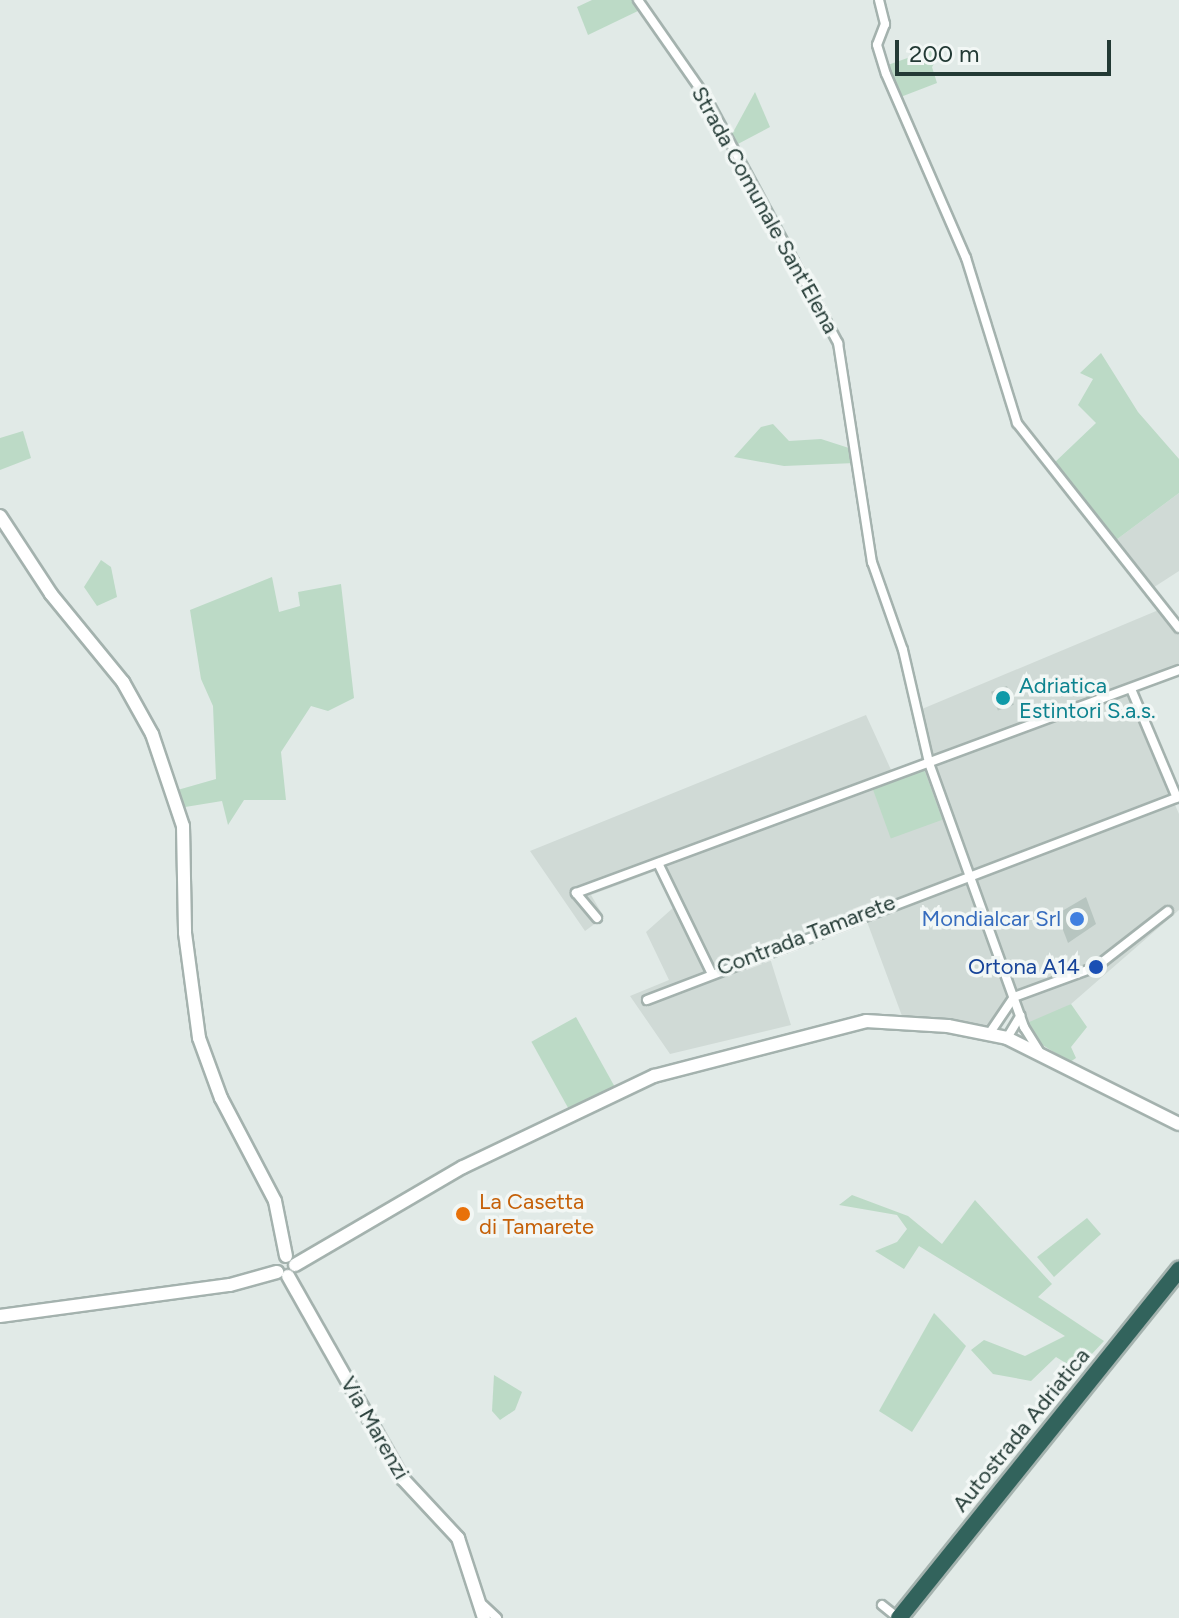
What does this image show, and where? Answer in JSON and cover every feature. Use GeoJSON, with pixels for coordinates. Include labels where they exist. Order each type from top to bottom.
{"type":"FeatureCollection","features":[{"type":"Feature","properties":{"kind":"highway","name":"Autostrada Adriatica"},"geometry":{"type":"LineString","coordinates":[[899,1618],[1179,1270]]}},
{"type":"Feature","properties":{"kind":"highway","name":"Autostrada Adriatica"},"geometry":{"type":"LineString","coordinates":[[911,1618],[1179,1284]]}},
{"type":"Feature","properties":{"kind":"main road","name":"Via Marenzi"},"geometry":{"type":"LineString","coordinates":[[0,516],[51,594],[123,682],[152,734],[183,826],[185,933],[199,1038],[221,1098],[275,1201],[286,1267],[403,1479],[458,1538],[483,1612]]}},
{"type":"Feature","properties":{"kind":"main road"},"geometry":{"type":"LineString","coordinates":[[0,1316],[230,1285],[286,1267],[463,1167],[654,1076],[866,1021],[1007,1038],[1179,1124]]}},
{"type":"Feature","properties":{"kind":"street","name":"Strada Comunale Sant'Elena"},"geometry":{"type":"LineString","coordinates":[[638,0],[705,96],[838,343],[872,562],[903,650],[929,763],[1020,1016],[1041,1053]]}},
{"type":"Feature","properties":{"kind":"street"},"geometry":{"type":"LineString","coordinates":[[879,0],[885,24],[877,45],[966,258],[1017,423],[1179,628]]}},
{"type":"Feature","properties":{"kind":"street"},"geometry":{"type":"LineString","coordinates":[[597,918],[576,893],[1179,670]]}},
{"type":"Feature","properties":{"kind":"street"},"geometry":{"type":"LineString","coordinates":[[1131,689],[1178,798]]}},
{"type":"Feature","properties":{"kind":"street","name":"Contrada Tamarete"},"geometry":{"type":"LineString","coordinates":[[647,1000],[711,972],[969,873],[1178,798]]}},
{"type":"Feature","properties":{"kind":"street"},"geometry":{"type":"LineString","coordinates":[[658,863],[711,972]]}},
{"type":"Feature","properties":{"kind":"street"},"geometry":{"type":"LineString","coordinates":[[1007,1038],[1006,1018],[1014,997],[1096,967],[1168,911]]}},
{"type":"Feature","properties":{"kind":"street"},"geometry":{"type":"LineString","coordinates":[[1007,1038],[1020,1016]]}},
{"type":"Feature","properties":{"kind":"street"},"geometry":{"type":"LineString","coordinates":[[989,1034],[1006,1018]]}},
{"type":"Feature","properties":{"kind":"street"},"geometry":{"type":"LineString","coordinates":[[882,1605],[899,1618]]}},
{"type":"Feature","properties":{"kind":"street"},"geometry":{"type":"LineString","coordinates":[[483,1612],[497,1618]]}},
{"type":"Feature","properties":{"kind":"shaded area"},"geometry":{"type":"Polygon","coordinates":[[[1179,493],[1179,571],[1148,591],[1112,543],[1179,493]]]}},
{"type":"Feature","properties":{"kind":"shaded area"},"geometry":{"type":"Polygon","coordinates":[[[1161,609],[1179,632],[1179,673],[1127,694],[1179,814],[1179,910],[1071,1004],[1038,1023],[1027,1023],[1021,1001],[1010,997],[986,1029],[902,1016],[866,919],[769,955],[791,1025],[670,1054],[630,996],[669,980],[646,932],[674,907],[655,871],[591,895],[604,917],[585,931],[530,851],[866,715],[892,772],[932,756],[922,709],[1161,609]]]}},
{"type":"Feature","properties":{"kind":"green space"},"geometry":{"type":"Polygon","coordinates":[[[592,0],[632,0],[640,10],[588,35],[577,7],[592,0]]]}},
{"type":"Feature","properties":{"kind":"green space"},"geometry":{"type":"Polygon","coordinates":[[[930,50],[939,57],[932,67],[937,83],[898,98],[885,66],[930,50]]]}},
{"type":"Feature","properties":{"kind":"green space"},"geometry":{"type":"Polygon","coordinates":[[[755,92],[770,127],[736,145],[731,136],[755,92]]]}},
{"type":"Feature","properties":{"kind":"green space"},"geometry":{"type":"Polygon","coordinates":[[[1101,353],[1138,412],[1179,459],[1179,493],[1112,543],[1053,464],[1096,423],[1078,405],[1093,379],[1080,373],[1101,353]]]}},
{"type":"Feature","properties":{"kind":"green space"},"geometry":{"type":"Polygon","coordinates":[[[773,424],[789,441],[821,439],[852,449],[855,463],[784,466],[734,457],[761,427],[773,424]]]}},
{"type":"Feature","properties":{"kind":"green space"},"geometry":{"type":"Polygon","coordinates":[[[23,431],[31,458],[0,470],[0,438],[23,431]]]}},
{"type":"Feature","properties":{"kind":"green space"},"geometry":{"type":"Polygon","coordinates":[[[101,560],[111,567],[117,597],[97,606],[84,587],[101,560]]]}},
{"type":"Feature","properties":{"kind":"green space"},"geometry":{"type":"Polygon","coordinates":[[[272,577],[279,612],[300,606],[298,592],[341,584],[354,698],[328,711],[311,706],[281,752],[286,800],[244,800],[228,825],[222,801],[179,808],[174,791],[216,779],[213,706],[201,679],[190,610],[272,577]]]}},
{"type":"Feature","properties":{"kind":"green space"},"geometry":{"type":"Polygon","coordinates":[[[924,769],[942,820],[891,839],[872,788],[924,769]]]}},
{"type":"Feature","properties":{"kind":"green space"},"geometry":{"type":"Polygon","coordinates":[[[1071,1004],[1087,1027],[1071,1047],[1076,1058],[1070,1062],[1036,1041],[1027,1023],[1071,1004]]]}},
{"type":"Feature","properties":{"kind":"green space"},"geometry":{"type":"Polygon","coordinates":[[[576,1017],[614,1086],[570,1111],[531,1042],[576,1017]]]}},
{"type":"Feature","properties":{"kind":"green space"},"geometry":{"type":"Polygon","coordinates":[[[852,1195],[908,1216],[942,1244],[975,1200],[1052,1284],[1038,1297],[1104,1341],[1077,1370],[1056,1357],[1031,1381],[993,1374],[971,1350],[984,1340],[1025,1356],[1065,1336],[919,1246],[904,1269],[875,1251],[897,1242],[907,1229],[897,1215],[839,1205],[852,1195]]]}},
{"type":"Feature","properties":{"kind":"green space"},"geometry":{"type":"Polygon","coordinates":[[[1087,1218],[1101,1234],[1054,1277],[1037,1257],[1087,1218]]]}},
{"type":"Feature","properties":{"kind":"green space"},"geometry":{"type":"Polygon","coordinates":[[[934,1313],[966,1346],[912,1432],[879,1411],[934,1313]]]}},
{"type":"Feature","properties":{"kind":"green space"},"geometry":{"type":"Polygon","coordinates":[[[494,1375],[522,1392],[515,1410],[500,1420],[492,1411],[494,1375]]]}},
{"type":"Feature","properties":{"kind":"building","name":"Adriatica Estintori S.a.s."},"geometry":{"type":"Polygon","coordinates":[[[1007,686],[1014,705],[998,711],[991,692],[1007,686]]]}},
{"type":"Feature","properties":{"kind":"building","name":"Mondialcar Srl"},"geometry":{"type":"Polygon","coordinates":[[[1086,897],[1096,924],[1068,943],[1057,914],[1086,897]]]}},
{"type":"Feature","properties":{"kind":"place","name":"Adriatica Estintori S.a.s."},"geometry":{"type":"Point","coordinates":[1003,698]}},
{"type":"Feature","properties":{"kind":"place","name":"Mondialcar Srl"},"geometry":{"type":"Point","coordinates":[1077,919]}},
{"type":"Feature","properties":{"kind":"place","name":"Ortona A14"},"geometry":{"type":"Point","coordinates":[1096,967]}},
{"type":"Feature","properties":{"kind":"place","name":"La Casetta di Tamarete"},"geometry":{"type":"Point","coordinates":[463,1214]}}]}
